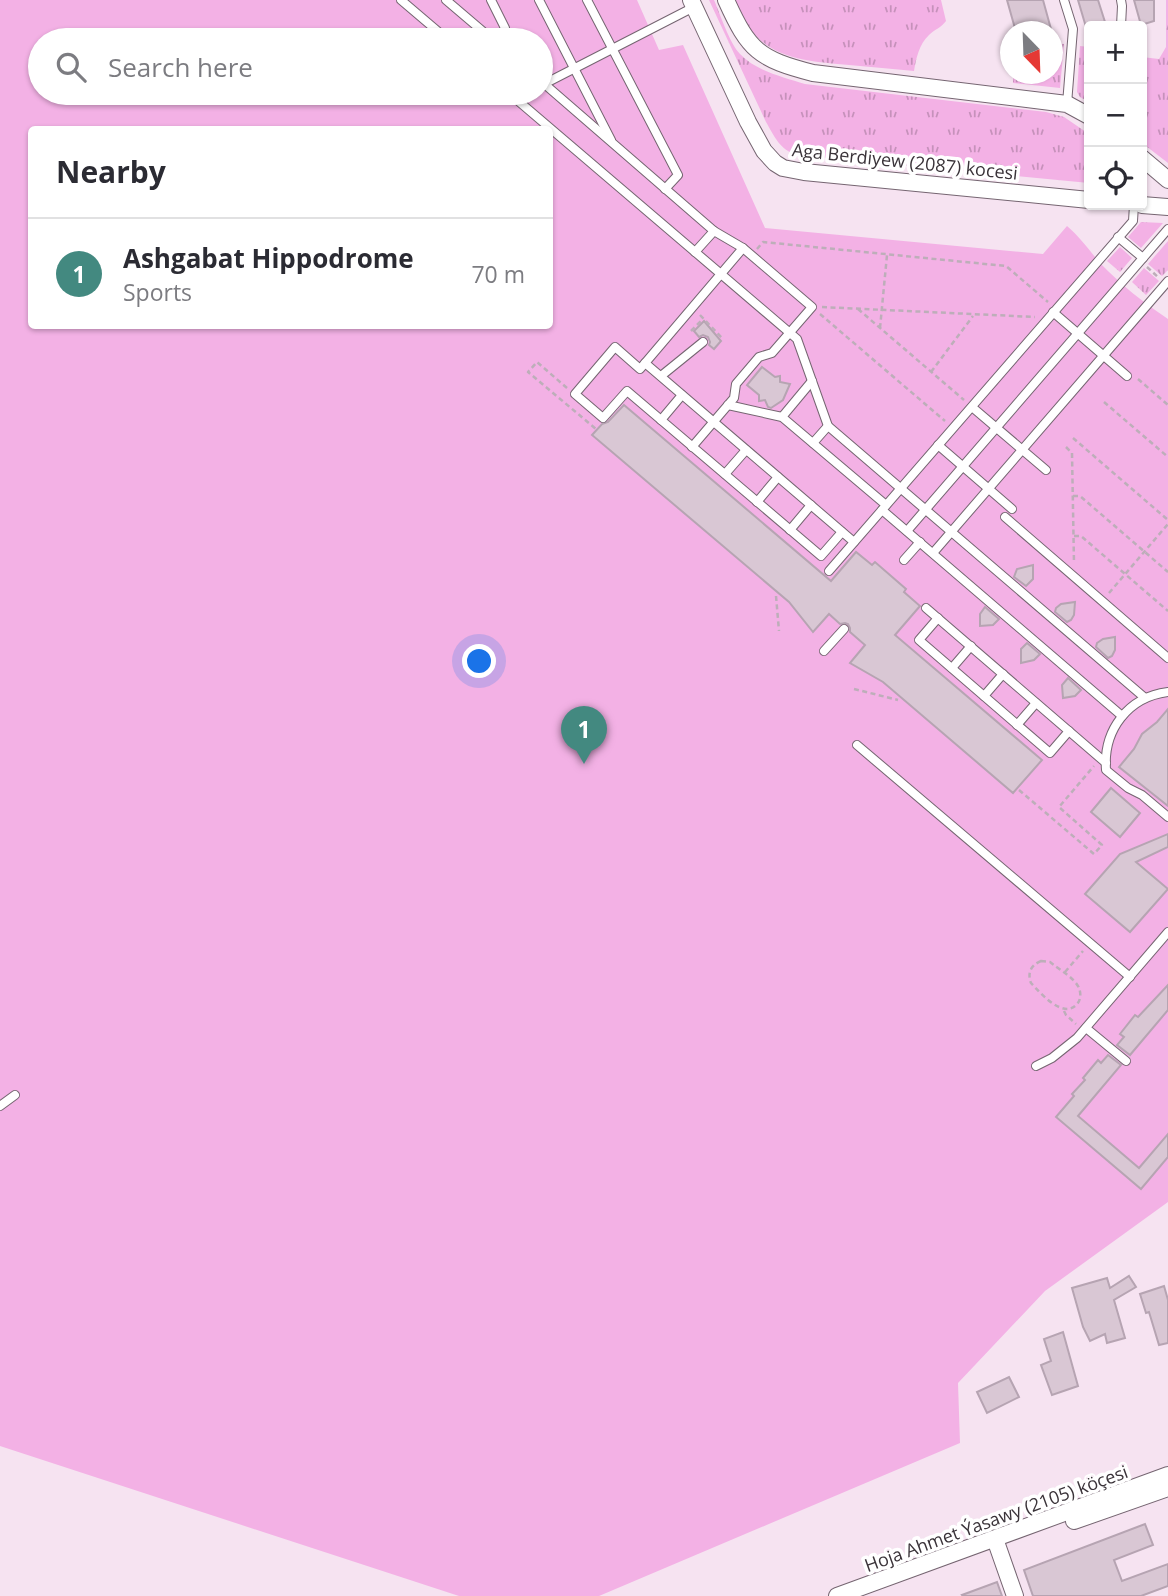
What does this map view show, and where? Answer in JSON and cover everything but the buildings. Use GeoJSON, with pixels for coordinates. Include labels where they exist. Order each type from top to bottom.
{"type":"FeatureCollection","features":[{"type":"Feature","properties":{"kind":"street"},"geometry":{"type":"LineString","coordinates":[[726,0],[739,28],[752,45],[767,57],[793,68],[1067,104],[1084,113]]}},
{"type":"Feature","properties":{"kind":"street","name":"Aga Berdiyew (2087) kocesi"},"geometry":{"type":"LineString","coordinates":[[693,4],[754,134],[769,158],[783,168],[1084,200]]}},
{"type":"Feature","properties":{"kind":"street"},"geometry":{"type":"LineString","coordinates":[[1147,162],[1168,180]]}},
{"type":"Feature","properties":{"kind":"street"},"geometry":{"type":"LineString","coordinates":[[1147,205],[1168,207]]}},
{"type":"Feature","properties":{"kind":"street","name":"Hoja Ahmet Ýasawy (2105) köçesi"},"geometry":{"type":"LineString","coordinates":[[864,1596],[1168,1475]]}},
{"type":"Feature","properties":{"kind":"street","name":"Hoja Ahmet Ýasawy (2105) köçesi"},"geometry":{"type":"LineString","coordinates":[[837,1596],[1168,1488]]}},
{"type":"Feature","properties":{"kind":"street"},"geometry":{"type":"LineString","coordinates":[[997,1544],[1015,1596]]}},
{"type":"Feature","properties":{"kind":"lane"},"geometry":{"type":"LineString","coordinates":[[401,0],[434,28]]}},
{"type":"Feature","properties":{"kind":"lane"},"geometry":{"type":"LineString","coordinates":[[446,0],[480,28]]}},
{"type":"Feature","properties":{"kind":"lane"},"geometry":{"type":"LineString","coordinates":[[491,0],[505,28]]}},
{"type":"Feature","properties":{"kind":"lane"},"geometry":{"type":"LineString","coordinates":[[539,0],[613,144]]}},
{"type":"Feature","properties":{"kind":"lane"},"geometry":{"type":"LineString","coordinates":[[587,0],[678,175],[665,188]]}},
{"type":"Feature","properties":{"kind":"lane"},"geometry":{"type":"LineString","coordinates":[[1065,0],[1073,29],[1067,104]]}},
{"type":"Feature","properties":{"kind":"lane"},"geometry":{"type":"LineString","coordinates":[[1121,0],[1121,21]]}},
{"type":"Feature","properties":{"kind":"lane"},"geometry":{"type":"LineString","coordinates":[[553,78],[693,4]]}},
{"type":"Feature","properties":{"kind":"lane"},"geometry":{"type":"LineString","coordinates":[[553,92],[714,231],[752,255],[811,307],[772,352],[759,357],[736,384],[734,398],[692,447]]}},
{"type":"Feature","properties":{"kind":"lane"},"geometry":{"type":"LineString","coordinates":[[523,105],[548,126]]}},
{"type":"Feature","properties":{"kind":"lane"},"geometry":{"type":"LineString","coordinates":[[553,131],[797,339],[828,426],[1145,698]]}},
{"type":"Feature","properties":{"kind":"lane"},"geometry":{"type":"LineString","coordinates":[[829,571],[1133,221],[1134,210]]}},
{"type":"Feature","properties":{"kind":"lane"},"geometry":{"type":"LineString","coordinates":[[907,531],[1168,229]]}},
{"type":"Feature","properties":{"kind":"lane"},"geometry":{"type":"LineString","coordinates":[[695,252],[714,231]]}},
{"type":"Feature","properties":{"kind":"lane"},"geometry":{"type":"LineString","coordinates":[[1118,237],[1141,260]]}},
{"type":"Feature","properties":{"kind":"lane"},"geometry":{"type":"LineString","coordinates":[[743,248],[640,369],[615,347],[575,394],[603,418],[626,391],[821,556],[842,532]]}},
{"type":"Feature","properties":{"kind":"lane"},"geometry":{"type":"LineString","coordinates":[[933,553],[1167,282]]}},
{"type":"Feature","properties":{"kind":"lane"},"geometry":{"type":"LineString","coordinates":[[1055,311],[1104,356],[1131,376]]}},
{"type":"Feature","properties":{"kind":"lane"},"geometry":{"type":"LineString","coordinates":[[661,376],[703,342]]}},
{"type":"Feature","properties":{"kind":"lane"},"geometry":{"type":"LineString","coordinates":[[645,363],[854,542]]}},
{"type":"Feature","properties":{"kind":"lane"},"geometry":{"type":"LineString","coordinates":[[782,417],[812,382]]}},
{"type":"Feature","properties":{"kind":"lane"},"geometry":{"type":"LineString","coordinates":[[661,420],[682,395]]}},
{"type":"Feature","properties":{"kind":"lane"},"geometry":{"type":"LineString","coordinates":[[728,405],[782,417],[884,507],[907,531],[1122,716]]}},
{"type":"Feature","properties":{"kind":"lane"},"geometry":{"type":"LineString","coordinates":[[972,407],[1046,470]]}},
{"type":"Feature","properties":{"kind":"lane"},"geometry":{"type":"LineString","coordinates":[[813,443],[828,426]]}},
{"type":"Feature","properties":{"kind":"lane"},"geometry":{"type":"LineString","coordinates":[[938,445],[1012,509]]}},
{"type":"Feature","properties":{"kind":"lane"},"geometry":{"type":"LineString","coordinates":[[725,474],[746,450]]}},
{"type":"Feature","properties":{"kind":"lane"},"geometry":{"type":"LineString","coordinates":[[757,502],[778,477]]}},
{"type":"Feature","properties":{"kind":"lane"},"geometry":{"type":"LineString","coordinates":[[790,530],[811,505]]}},
{"type":"Feature","properties":{"kind":"lane"},"geometry":{"type":"LineString","coordinates":[[1005,517],[1168,657]]}},
{"type":"Feature","properties":{"kind":"lane"},"geometry":{"type":"LineString","coordinates":[[904,560],[920,542]]}},
{"type":"Feature","properties":{"kind":"lane"},"geometry":{"type":"LineString","coordinates":[[926,608],[1103,760],[1106,770],[1168,817]]}},
{"type":"Feature","properties":{"kind":"lane"},"geometry":{"type":"LineString","coordinates":[[938,618],[919,640],[1049,753],[1069,730]]}},
{"type":"Feature","properties":{"kind":"lane"},"geometry":{"type":"LineString","coordinates":[[824,651],[844,629]]}},
{"type":"Feature","properties":{"kind":"lane"},"geometry":{"type":"LineString","coordinates":[[952,668],[971,646]]}},
{"type":"Feature","properties":{"kind":"lane"},"geometry":{"type":"LineString","coordinates":[[984,696],[1003,674]]}},
{"type":"Feature","properties":{"kind":"lane"},"geometry":{"type":"LineString","coordinates":[[1103,760],[1113,729],[1122,716],[1145,698],[1168,692]]}},
{"type":"Feature","properties":{"kind":"lane"},"geometry":{"type":"LineString","coordinates":[[1017,725],[1036,703]]}},
{"type":"Feature","properties":{"kind":"lane"},"geometry":{"type":"LineString","coordinates":[[857,744],[1130,977]]}},
{"type":"Feature","properties":{"kind":"lane"},"geometry":{"type":"LineString","coordinates":[[1036,1066],[1052,1058],[1085,1029],[1168,932]]}},
{"type":"Feature","properties":{"kind":"lane"},"geometry":{"type":"LineString","coordinates":[[1085,1029],[1126,1061]]}},
{"type":"Feature","properties":{"kind":"lane"},"geometry":{"type":"LineString","coordinates":[[0,1106],[15,1095]]}},
{"type":"Feature","properties":{"kind":"path"},"geometry":{"type":"LineString","coordinates":[[752,255],[763,242],[1006,266],[1055,311]]}},
{"type":"Feature","properties":{"kind":"path"},"geometry":{"type":"LineString","coordinates":[[880,328],[887,254]]}},
{"type":"Feature","properties":{"kind":"path"},"geometry":{"type":"LineString","coordinates":[[1141,260],[1167,282]]}},
{"type":"Feature","properties":{"kind":"path"},"geometry":{"type":"LineString","coordinates":[[811,307],[1039,317],[1045,322]]}},
{"type":"Feature","properties":{"kind":"path"},"geometry":{"type":"LineString","coordinates":[[811,307],[953,428]]}},
{"type":"Feature","properties":{"kind":"path"},"geometry":{"type":"LineString","coordinates":[[692,308],[723,339]]}},
{"type":"Feature","properties":{"kind":"path"},"geometry":{"type":"LineString","coordinates":[[858,309],[972,407]]}},
{"type":"Feature","properties":{"kind":"path"},"geometry":{"type":"LineString","coordinates":[[931,372],[974,314]]}},
{"type":"Feature","properties":{"kind":"path"},"geometry":{"type":"LineString","coordinates":[[691,331],[704,319]]}},
{"type":"Feature","properties":{"kind":"path"},"geometry":{"type":"LineString","coordinates":[[575,394],[537,362],[528,372],[596,429]]}},
{"type":"Feature","properties":{"kind":"path"},"geometry":{"type":"LineString","coordinates":[[1131,376],[1168,405]]}},
{"type":"Feature","properties":{"kind":"path"},"geometry":{"type":"LineString","coordinates":[[1104,402],[1168,457]]}},
{"type":"Feature","properties":{"kind":"path"},"geometry":{"type":"LineString","coordinates":[[1073,438],[1168,522],[1102,600]]}},
{"type":"Feature","properties":{"kind":"path"},"geometry":{"type":"LineString","coordinates":[[1066,447],[1072,453],[1074,536],[1074,566],[1069,572]]}},
{"type":"Feature","properties":{"kind":"path"},"geometry":{"type":"LineString","coordinates":[[1073,496],[1080,496],[1168,572]]}},
{"type":"Feature","properties":{"kind":"path"},"geometry":{"type":"LineString","coordinates":[[1074,536],[1081,536],[1168,611]]}},
{"type":"Feature","properties":{"kind":"path"},"geometry":{"type":"LineString","coordinates":[[776,596],[779,631]]}},
{"type":"Feature","properties":{"kind":"path"},"geometry":{"type":"LineString","coordinates":[[854,689],[898,700]]}},
{"type":"Feature","properties":{"kind":"path"},"geometry":{"type":"LineString","coordinates":[[1019,790],[1094,854],[1102,845],[1059,807],[1103,760]]}},
{"type":"Feature","properties":{"kind":"path"},"geometry":{"type":"LineString","coordinates":[[1064,973],[1090,943]]}},
{"type":"Feature","properties":{"kind":"path"},"geometry":{"type":"LineString","coordinates":[[1041,961],[1054,965],[1064,973],[1078,987],[1080,996],[1077,1004],[1069,1009],[1055,1005],[1035,987],[1029,974],[1033,966],[1041,961]]}},
{"type":"Feature","properties":{"kind":"path"},"geometry":{"type":"LineString","coordinates":[[1064,1009],[1067,1017],[1085,1029]]}},
{"type":"Feature","properties":{"kind":"green space"},"geometry":{"type":"Polygon","coordinates":[[[0,0],[637,0],[659,50],[683,45],[765,228],[1043,254],[1067,226],[1116,278],[1168,319],[1168,1202],[1045,1291],[958,1383],[960,1443],[599,1596],[459,1596],[0,1446],[0,0]]]}},
{"type":"Feature","properties":{"kind":"green space"},"geometry":{"type":"Polygon","coordinates":[[[709,0],[714,0],[729,36],[740,54],[754,65],[779,76],[805,84],[1046,112],[1064,117],[1084,131],[1084,183],[797,155],[778,142],[709,0]]]}},
{"type":"Feature","properties":{"kind":"green space"},"geometry":{"type":"Polygon","coordinates":[[[734,0],[941,0],[946,21],[923,43],[914,71],[824,63],[788,56],[767,45],[750,29],[734,0]]]}},
{"type":"Feature","properties":{"kind":"green space"},"geometry":{"type":"Polygon","coordinates":[[[1168,0],[1168,163],[1147,147],[1147,58],[1159,59],[1166,47],[1168,0]]]}},
{"type":"Feature","properties":{"kind":"green space"},"geometry":{"type":"Polygon","coordinates":[[[1080,46],[1084,46],[1084,99],[1077,92],[1080,46]]]}},
{"type":"Feature","properties":{"kind":"green space"},"geometry":{"type":"Polygon","coordinates":[[[1022,84],[1060,84],[1060,88],[1022,84]]]}},
{"type":"Feature","properties":{"kind":"green space"},"geometry":{"type":"Polygon","coordinates":[[[1141,222],[1163,223],[1141,248],[1128,237],[1141,222]]]}},
{"type":"Feature","properties":{"kind":"green space"},"geometry":{"type":"Polygon","coordinates":[[[1168,241],[1168,270],[1162,276],[1148,264],[1168,241]]]}},
{"type":"Feature","properties":{"kind":"green space"},"geometry":{"type":"Polygon","coordinates":[[[1120,247],[1132,258],[1120,272],[1107,261],[1120,247]]]}},
{"type":"Feature","properties":{"kind":"green space"},"geometry":{"type":"Polygon","coordinates":[[[1144,268],[1159,281],[1146,295],[1132,282],[1144,268]]]}},
{"type":"Feature","properties":{"kind":"place","name":"Ashgabat Hippodrome"},"geometry":{"type":"Point","coordinates":[584,764]}}]}
